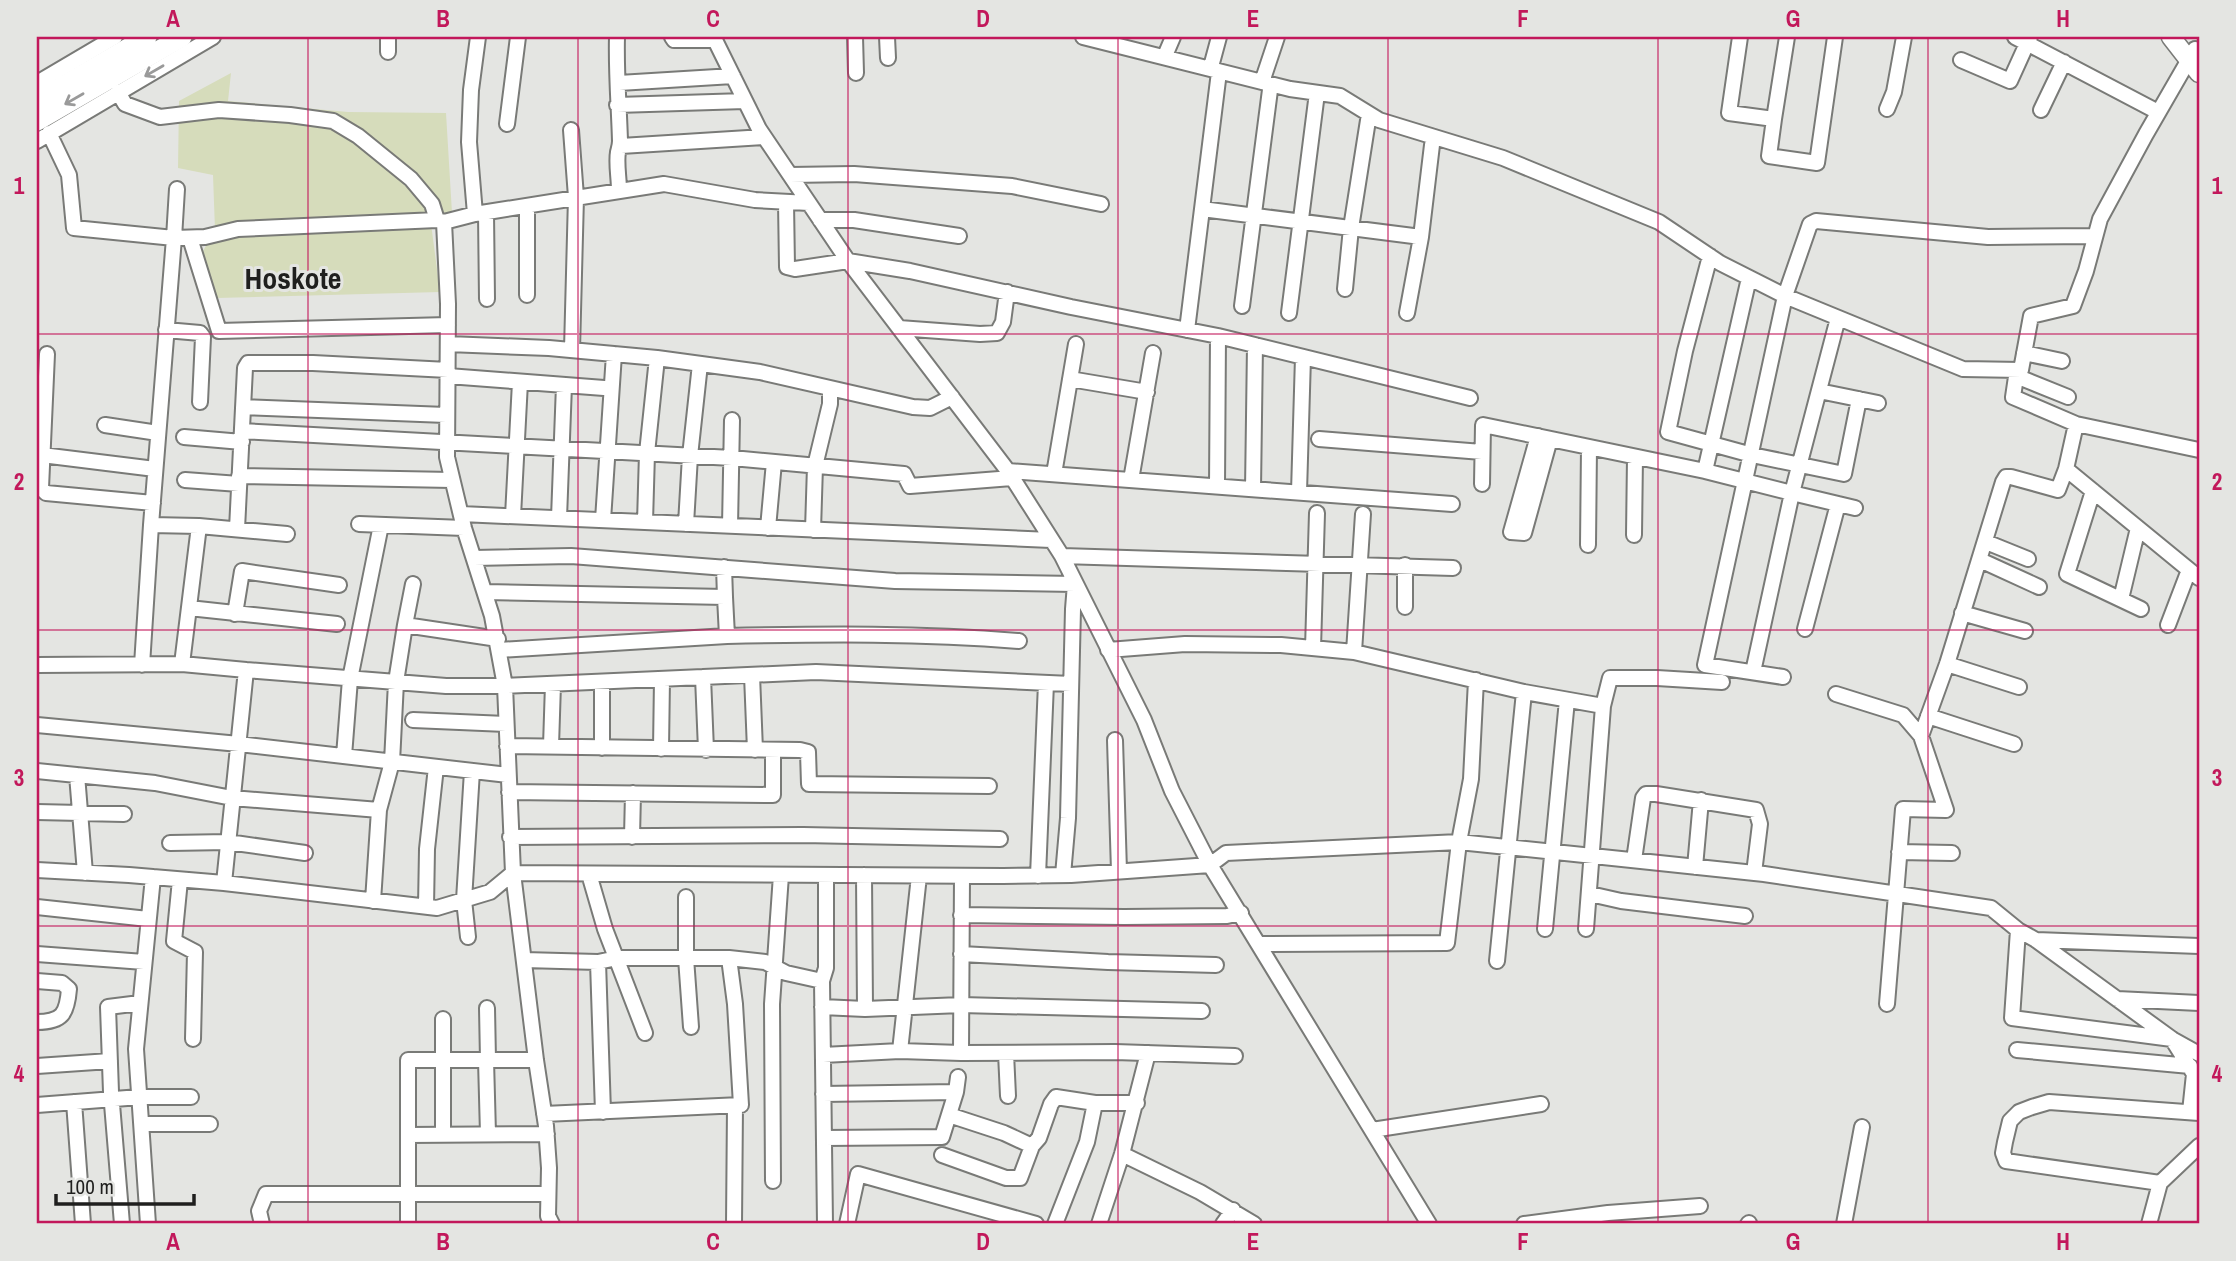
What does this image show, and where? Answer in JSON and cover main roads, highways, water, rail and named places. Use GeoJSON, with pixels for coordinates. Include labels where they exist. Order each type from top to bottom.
{"type":"FeatureCollection","features":[{"type":"Feature","properties":{"kind":"highway"},"geometry":{"type":"LineString","coordinates":[[37,101],[111,61],[147,37]]}},
{"type":"Feature","properties":{"kind":"highway"},"geometry":{"type":"LineString","coordinates":[[41,132],[111,61],[182,37]]}},
{"type":"Feature","properties":{"kind":"main road"},"geometry":{"type":"LineString","coordinates":[[2171,37],[2194,54]]}},
{"type":"Feature","properties":{"kind":"district","name":"Hoskote"},"geometry":{"type":"Point","coordinates":[293,278]}}]}
